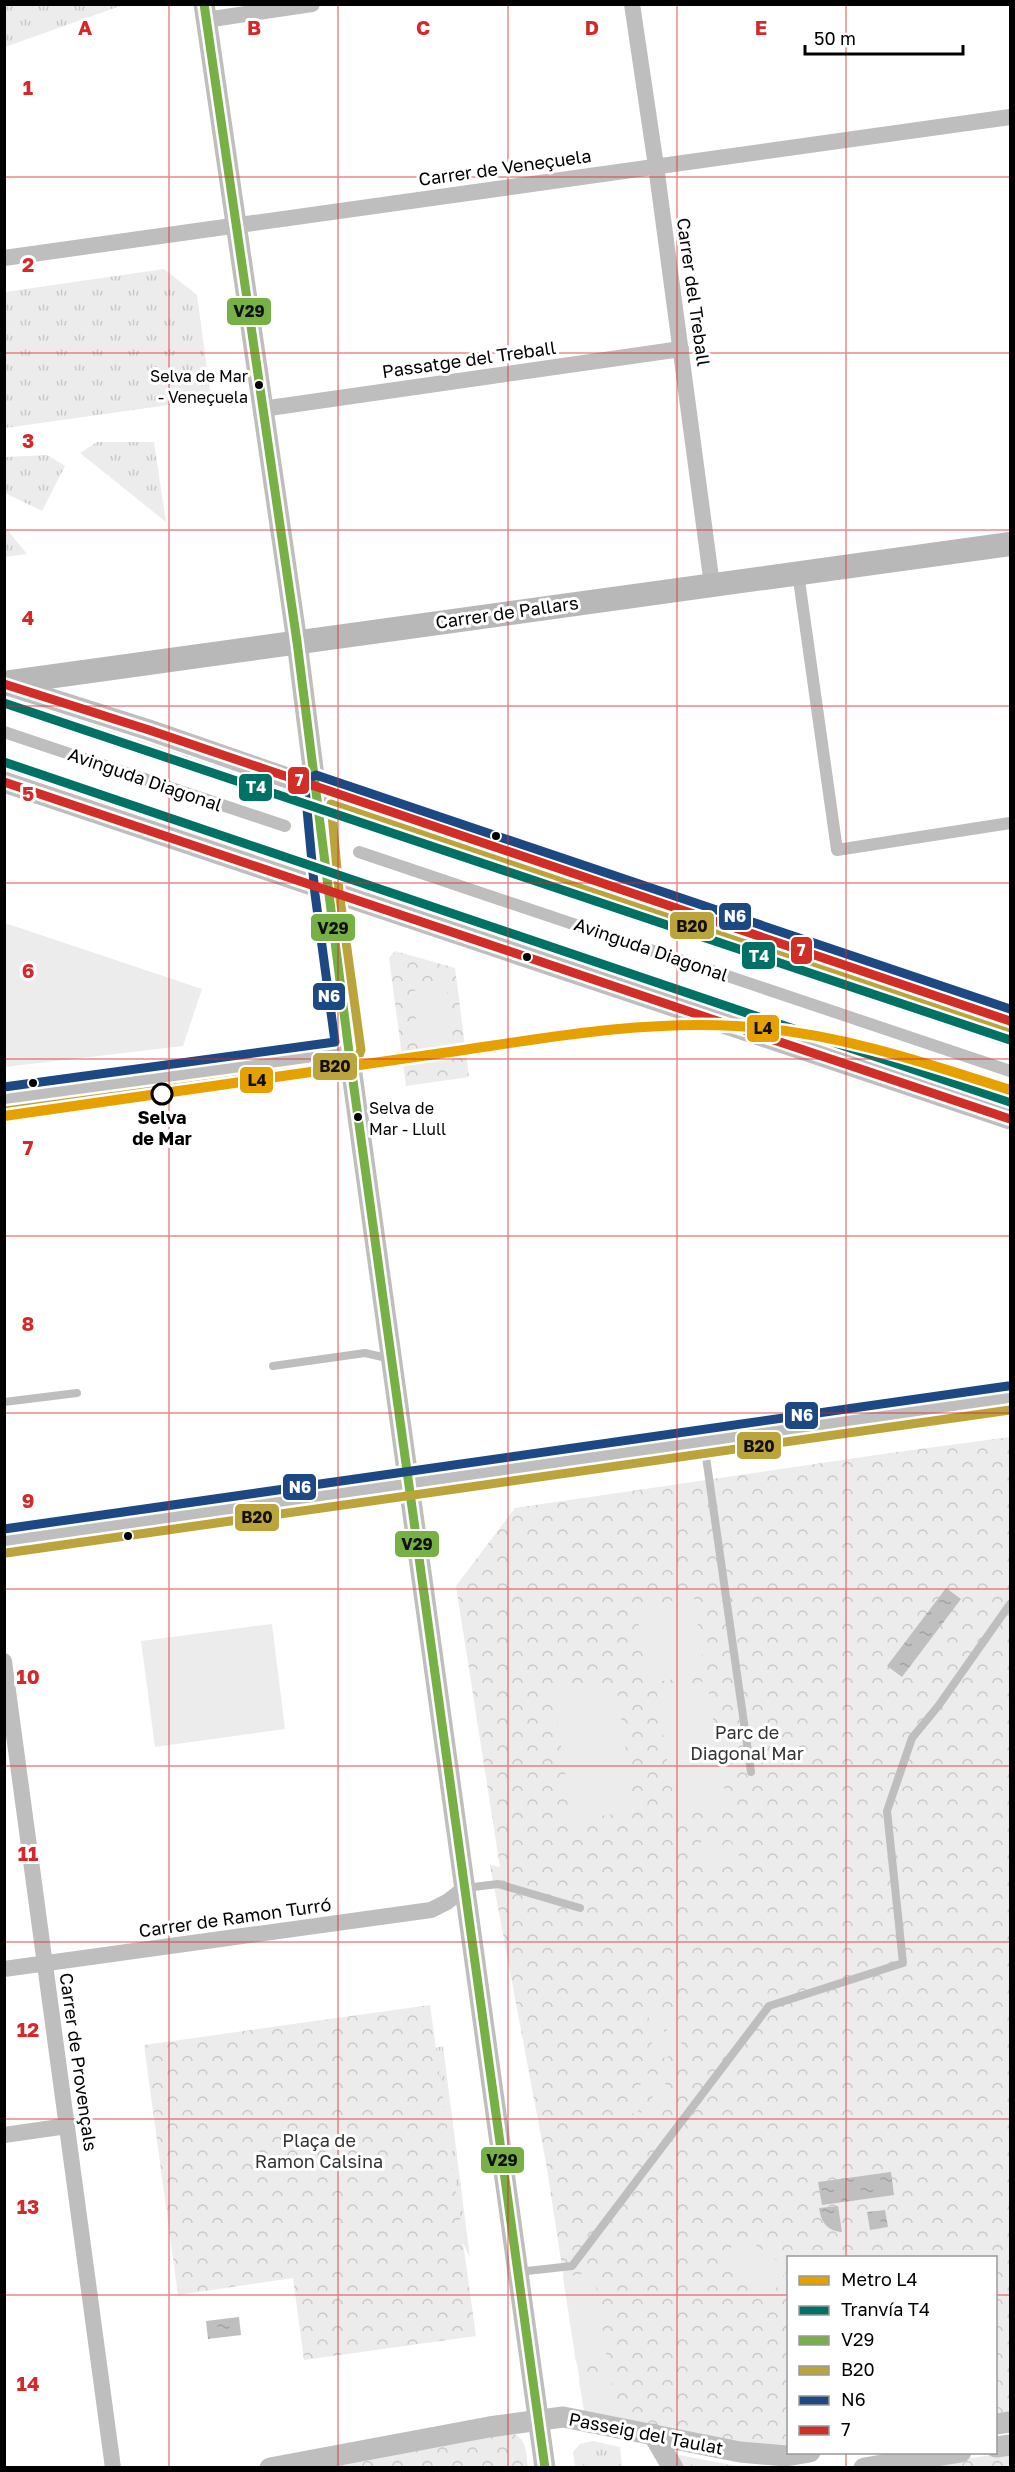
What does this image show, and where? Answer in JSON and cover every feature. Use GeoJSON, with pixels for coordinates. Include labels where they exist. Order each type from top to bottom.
{"type":"FeatureCollection","features":[{"type":"Feature","properties":{"kind":"main road","name":"Carrer de Pallars"},"geometry":{"type":"LineString","coordinates":[[4,684],[1011,544]]}},
{"type":"Feature","properties":{"kind":"street"},"geometry":{"type":"LineString","coordinates":[[312,4],[205,12],[297,642],[327,892],[545,2468]]}},
{"type":"Feature","properties":{"kind":"street","name":"Carrer del Treball"},"geometry":{"type":"LineString","coordinates":[[632,4],[712,585]]}},
{"type":"Feature","properties":{"kind":"street","name":"Carrer de Veneçuela"},"geometry":{"type":"LineString","coordinates":[[4,258],[1011,117]]}},
{"type":"Feature","properties":{"kind":"street","name":"Passatge del Treball"},"geometry":{"type":"LineString","coordinates":[[262,409],[681,350]]}},
{"type":"Feature","properties":{"kind":"street"},"geometry":{"type":"LineString","coordinates":[[798,573],[837,850],[1011,823]]}},
{"type":"Feature","properties":{"kind":"street"},"geometry":{"type":"LineString","coordinates":[[4,684],[149,730],[1011,1020]]}},
{"type":"Feature","properties":{"kind":"street","name":"Avinguda Diagonal"},"geometry":{"type":"LineString","coordinates":[[4,732],[285,826]]}},
{"type":"Feature","properties":{"kind":"street"},"geometry":{"type":"LineString","coordinates":[[4,782],[327,892],[1011,1119]]}},
{"type":"Feature","properties":{"kind":"street","name":"Avinguda Diagonal"},"geometry":{"type":"LineString","coordinates":[[359,852],[1011,1071]]}},
{"type":"Feature","properties":{"kind":"street"},"geometry":{"type":"LineString","coordinates":[[4,1099],[349,1052]]}},
{"type":"Feature","properties":{"kind":"street"},"geometry":{"type":"LineString","coordinates":[[4,1541],[1011,1398]]}},
{"type":"Feature","properties":{"kind":"street","name":"Carrer de Provençals"},"geometry":{"type":"LineString","coordinates":[[4,1661],[11,1752],[45,1964],[113,2468]]}},
{"type":"Feature","properties":{"kind":"street","name":"Carrer de Ramon Turró"},"geometry":{"type":"LineString","coordinates":[[4,1969],[431,1910],[447,1902],[465,1888]]}},
{"type":"Feature","properties":{"kind":"street"},"geometry":{"type":"LineString","coordinates":[[4,2135],[67,2126]]}},
{"type":"Feature","properties":{"kind":"street","name":"Passeig del Taulat"},"geometry":{"type":"LineString","coordinates":[[270,2468],[538,2419],[563,2417],[740,2452],[786,2456],[798,2454]]}},
{"type":"Feature","properties":{"kind":"street"},"geometry":{"type":"LineString","coordinates":[[652,2434],[674,2468]]}},
{"type":"Feature","properties":{"kind":"street"},"geometry":{"type":"LineString","coordinates":[[864,2468],[949,2454]]}},
{"type":"Feature","properties":{"kind":"lane"},"geometry":{"type":"LineString","coordinates":[[273,1366],[365,1353],[391,1360]]}},
{"type":"Feature","properties":{"kind":"lane"},"geometry":{"type":"LineString","coordinates":[[4,1402],[77,1393]]}},
{"type":"Feature","properties":{"kind":"lane"},"geometry":{"type":"LineString","coordinates":[[704,1443],[750,1772]]}},
{"type":"Feature","properties":{"kind":"lane"},"geometry":{"type":"LineString","coordinates":[[518,2272],[572,2266],[769,2006],[903,1964],[888,1811],[912,1738],[939,1705],[1011,1604]]}},
{"type":"Feature","properties":{"kind":"lane"},"geometry":{"type":"LineString","coordinates":[[465,1888],[498,1884],[580,1908]]}},
{"type":"Feature","properties":{"kind":"green space"},"geometry":{"type":"Polygon","coordinates":[[[5,4],[123,4],[123,5],[5,47],[5,4]]]}},
{"type":"Feature","properties":{"kind":"green space"},"geometry":{"type":"Polygon","coordinates":[[[164,269],[197,295],[211,399],[5,428],[5,292],[164,269]]]}},
{"type":"Feature","properties":{"kind":"green space"},"geometry":{"type":"Polygon","coordinates":[[[97,442],[154,442],[166,522],[80,453],[97,442]]]}},
{"type":"Feature","properties":{"kind":"green space"},"geometry":{"type":"Polygon","coordinates":[[[47,455],[65,466],[42,511],[5,493],[5,457],[47,455]]]}},
{"type":"Feature","properties":{"kind":"green space"},"geometry":{"type":"Polygon","coordinates":[[[5,527],[27,554],[5,557],[5,527]]]}},
{"type":"Feature","properties":{"kind":"green space"},"geometry":{"type":"Polygon","coordinates":[[[27,703],[120,734],[117,745],[24,714],[27,703]]]}},
{"type":"Feature","properties":{"kind":"green space"},"geometry":{"type":"Polygon","coordinates":[[[136,739],[222,768],[218,779],[132,750],[136,739]]]}},
{"type":"Feature","properties":{"kind":"green space"},"geometry":{"type":"Polygon","coordinates":[[[5,758],[223,831],[219,842],[5,770],[5,758]]]}},
{"type":"Feature","properties":{"kind":"green space"},"geometry":{"type":"Polygon","coordinates":[[[454,847],[583,890],[579,902],[450,858],[454,847]]]}},
{"type":"Feature","properties":{"kind":"green space"},"geometry":{"type":"Polygon","coordinates":[[[385,886],[421,897],[418,909],[382,897],[385,886]]]}},
{"type":"Feature","properties":{"kind":"green space"},"geometry":{"type":"Polygon","coordinates":[[[437,902],[563,945],[560,957],[433,914],[437,902]]]}},
{"type":"Feature","properties":{"kind":"green space"},"geometry":{"type":"Polygon","coordinates":[[[5,923],[202,989],[183,1046],[5,1067],[5,923]]]}},
{"type":"Feature","properties":{"kind":"green space"},"geometry":{"type":"Polygon","coordinates":[[[395,951],[455,968],[469,1077],[406,1086],[389,958],[395,951]]]}},
{"type":"Feature","properties":{"kind":"green space"},"geometry":{"type":"Polygon","coordinates":[[[766,952],[924,1006],[921,1018],[763,963],[766,952]]]}},
{"type":"Feature","properties":{"kind":"green space"},"geometry":{"type":"Polygon","coordinates":[[[446,986],[456,1059],[422,1064],[412,991],[446,986]]]}},
{"type":"Feature","properties":{"kind":"green space"},"geometry":{"type":"Polygon","coordinates":[[[747,1007],[905,1060],[901,1072],[743,1018],[747,1007]]]}},
{"type":"Feature","properties":{"kind":"green space"},"geometry":{"type":"Polygon","coordinates":[[[940,1011],[1010,1035],[1010,1048],[937,1023],[940,1011]]]}},
{"type":"Feature","properties":{"kind":"green space"},"geometry":{"type":"Polygon","coordinates":[[[922,1066],[1010,1096],[1010,1109],[918,1077],[922,1066]]]}},
{"type":"Feature","properties":{"kind":"green space","name":"Parc de Diagonal Mar"},"geometry":{"type":"Polygon","coordinates":[[[1010,1437],[1010,2414],[997,2416],[997,2256],[787,2256],[787,2446],[748,2448],[585,2415],[546,2163],[490,1865],[500,1867],[456,1586],[515,1508],[1010,1437]]]}},
{"type":"Feature","properties":{"kind":"green space"},"geometry":{"type":"Polygon","coordinates":[[[694,1598],[705,1675],[647,1683],[636,1606],[694,1598]]]}},
{"type":"Feature","properties":{"kind":"green space"},"geometry":{"type":"Polygon","coordinates":[[[272,1624],[285,1729],[155,1747],[141,1641],[272,1624]]]}},
{"type":"Feature","properties":{"kind":"green space"},"geometry":{"type":"Polygon","coordinates":[[[707,1681],[727,1806],[676,1814],[656,1689],[707,1681]]]}},
{"type":"Feature","properties":{"kind":"green space"},"geometry":{"type":"Polygon","coordinates":[[[616,1683],[635,1811],[572,1820],[553,1692],[616,1683]]]}},
{"type":"Feature","properties":{"kind":"green space"},"geometry":{"type":"Polygon","coordinates":[[[710,1837],[726,1867],[713,1875],[696,1845],[710,1837]]]}},
{"type":"Feature","properties":{"kind":"green space"},"geometry":{"type":"Polygon","coordinates":[[[730,1841],[747,1870],[736,1876],[719,1847],[730,1841]]]}},
{"type":"Feature","properties":{"kind":"green space","name":"Plaça de Ramon Calsina"},"geometry":{"type":"Polygon","coordinates":[[[430,2005],[476,2336],[304,2360],[293,2278],[178,2295],[144,2045],[430,2005]]]}},
{"type":"Feature","properties":{"kind":"green space"},"geometry":{"type":"Polygon","coordinates":[[[677,2008],[683,2055],[670,2057],[664,2010],[677,2008]]]}},
{"type":"Feature","properties":{"kind":"green space"},"geometry":{"type":"Polygon","coordinates":[[[661,2011],[668,2057],[654,2060],[648,2012],[661,2011]]]}},
{"type":"Feature","properties":{"kind":"green space"},"geometry":{"type":"Polygon","coordinates":[[[443,2046],[470,2258],[399,2102],[431,2049],[443,2046]]]}},
{"type":"Feature","properties":{"kind":"green space"},"geometry":{"type":"Polygon","coordinates":[[[649,2073],[660,2080],[635,2115],[624,2107],[649,2073]]]}},
{"type":"Feature","properties":{"kind":"green space"},"geometry":{"type":"Polygon","coordinates":[[[663,2082],[674,2090],[649,2125],[638,2117],[663,2082]]]}},
{"type":"Feature","properties":{"kind":"green space"},"geometry":{"type":"Polygon","coordinates":[[[741,2234],[787,2268],[787,2271],[772,2294],[723,2258],[741,2234]]]}},
{"type":"Feature","properties":{"kind":"green space"},"geometry":{"type":"Polygon","coordinates":[[[594,2272],[607,2358],[576,2363],[563,2277],[594,2272]]]}},
{"type":"Feature","properties":{"kind":"green space"},"geometry":{"type":"Polygon","coordinates":[[[611,2376],[617,2421],[585,2415],[579,2381],[611,2376]]]}},
{"type":"Feature","properties":{"kind":"green space"},"geometry":{"type":"Polygon","coordinates":[[[511,2433],[523,2442],[528,2467],[313,2468],[511,2433]]]}},
{"type":"Feature","properties":{"kind":"green space"},"geometry":{"type":"Polygon","coordinates":[[[593,2441],[620,2447],[622,2467],[575,2467],[573,2452],[580,2444],[593,2441]]]}},
{"type":"Feature","properties":{"kind":"green space"},"geometry":{"type":"Polygon","coordinates":[[[1010,2452],[1010,2467],[908,2468],[1010,2452]]]}},
{"type":"Feature","properties":{"kind":"green space"},"geometry":{"type":"Polygon","coordinates":[[[674,2454],[737,2466],[738,2467],[682,2467],[674,2454]]]}},
{"type":"Feature","properties":{"kind":"water"},"geometry":{"type":"Polygon","coordinates":[[[946,1588],[961,1599],[902,1677],[887,1666],[946,1588]]]}},
{"type":"Feature","properties":{"kind":"water"},"geometry":{"type":"Polygon","coordinates":[[[891,2172],[894,2195],[822,2205],[818,2182],[891,2172]]]}},
{"type":"Feature","properties":{"kind":"water"},"geometry":{"type":"Polygon","coordinates":[[[838,2206],[842,2232],[832,2230],[826,2225],[821,2218],[819,2208],[838,2206]]]}},
{"type":"Feature","properties":{"kind":"water"},"geometry":{"type":"Polygon","coordinates":[[[885,2210],[888,2227],[870,2230],[867,2212],[885,2210]]]}},
{"type":"Feature","properties":{"kind":"water"},"geometry":{"type":"Polygon","coordinates":[[[239,2317],[241,2335],[208,2339],[206,2321],[239,2317]]]}},
{"type":"Feature","properties":{"kind":"metro line","name":"L4"},"geometry":{"type":"LineString","coordinates":[[4,1116],[586,1032],[698,1025],[771,1029],[841,1041],[909,1058],[1010,1090]]}},
{"type":"Feature","properties":{"kind":"tram line","name":"T4"},"geometry":{"type":"LineString","coordinates":[[4,703],[1010,1040]]}},
{"type":"Feature","properties":{"kind":"tram line","name":"T4"},"geometry":{"type":"LineString","coordinates":[[4,762],[1010,1102]]}},
{"type":"Feature","properties":{"kind":"transit line","name":"V29"},"geometry":{"type":"LineString","coordinates":[[204,4],[297,642],[349,1052],[545,2468]]}},
{"type":"Feature","properties":{"kind":"transit line","name":"7"},"geometry":{"type":"LineString","coordinates":[[4,684],[149,730],[1010,1021]]}},
{"type":"Feature","properties":{"kind":"transit line","name":"N6"},"geometry":{"type":"LineString","coordinates":[[4,1087],[335,1042],[315,894],[305,788],[308,779],[316,775],[1010,1009]]}},
{"type":"Feature","properties":{"kind":"transit line","name":"7"},"geometry":{"type":"LineString","coordinates":[[4,782],[1010,1119]]}},
{"type":"Feature","properties":{"kind":"transit line","name":"B20"},"geometry":{"type":"LineString","coordinates":[[6,1111],[351,1064],[357,1061],[361,1050],[339,891],[331,804],[1006,1032]]}},
{"type":"Feature","properties":{"kind":"transit line","name":"N6"},"geometry":{"type":"LineString","coordinates":[[4,1529],[1008,1386]]}},
{"type":"Feature","properties":{"kind":"transit line","name":"B20"},"geometry":{"type":"LineString","coordinates":[[6,1553],[1010,1410]]}},
{"type":"Feature","properties":{"kind":"place","name":"Selva de Mar - Veneçuela"},"geometry":{"type":"Point","coordinates":[259,385]}},
{"type":"Feature","properties":{"kind":"place","name":"Selva de Mar"},"geometry":{"type":"Point","coordinates":[162,1094]}},
{"type":"Feature","properties":{"kind":"place","name":"Selva de Mar - Llull"},"geometry":{"type":"Point","coordinates":[358,1117]}}]}
